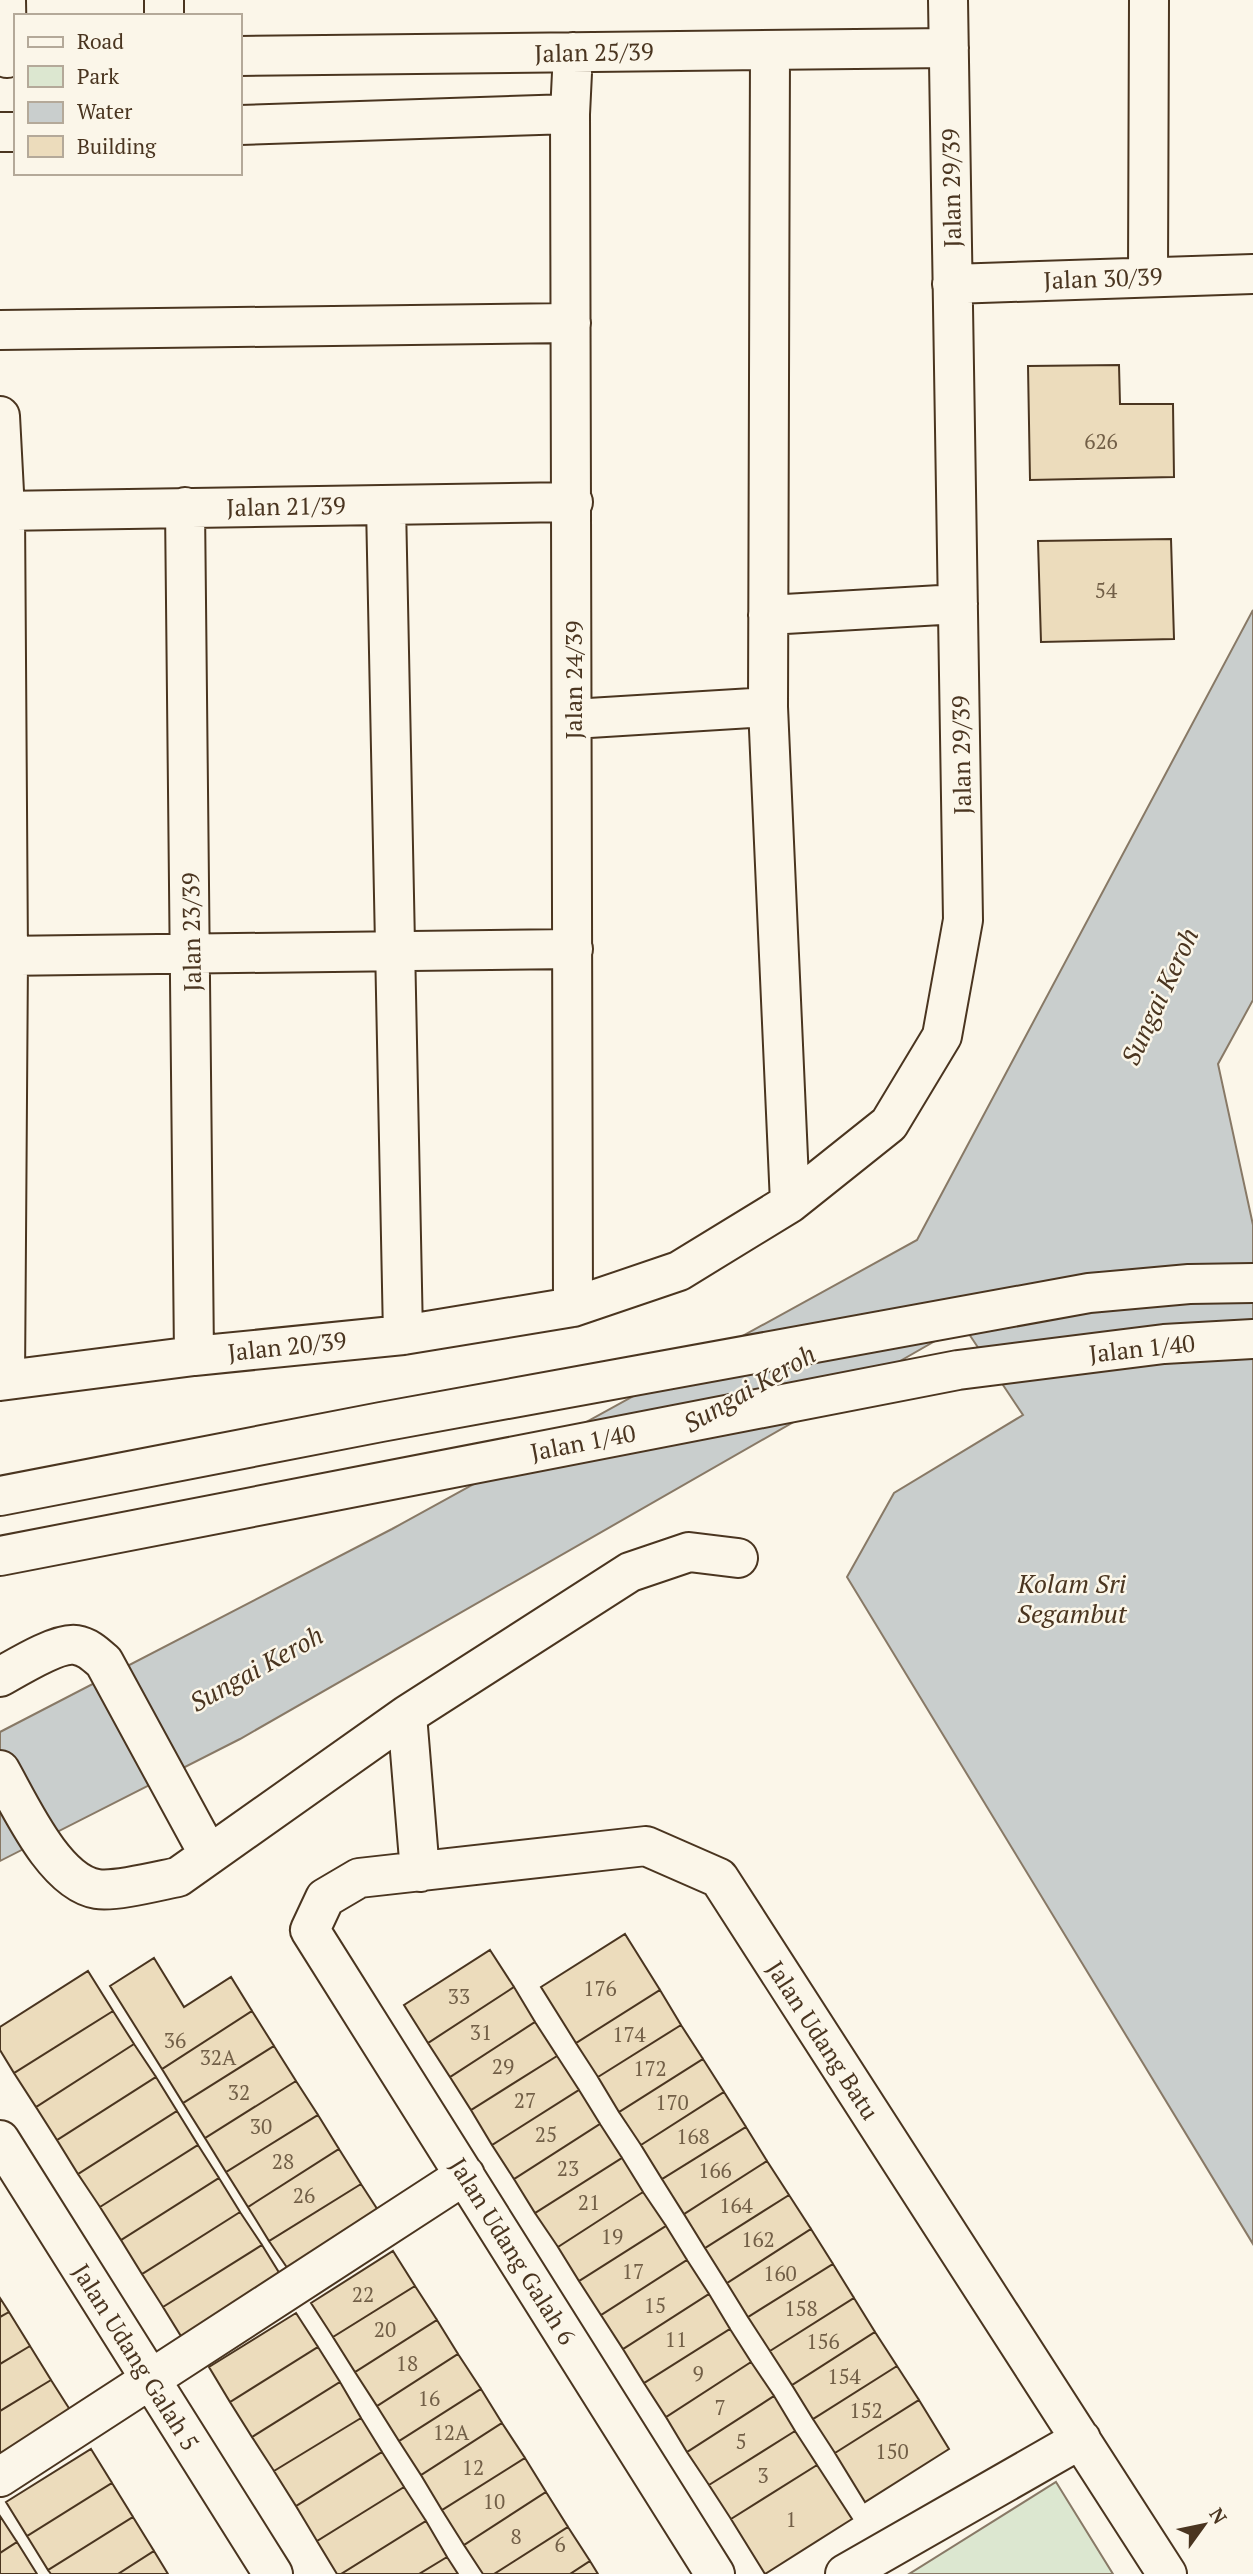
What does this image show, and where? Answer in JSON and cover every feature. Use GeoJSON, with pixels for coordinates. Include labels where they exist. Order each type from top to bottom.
{"type":"FeatureCollection","features":[{"type":"Feature","properties":{"kind":"street"},"geometry":{"type":"LineString","coordinates":[[6,0],[8,58]]}},
{"type":"Feature","properties":{"kind":"street","name":"Jalan 29/39"},"geometry":{"type":"LineString","coordinates":[[573,1307],[679,1271],[790,1203],[889,1124],[942,1037],[963,920],[948,0]]}},
{"type":"Feature","properties":{"kind":"street"},"geometry":{"type":"LineString","coordinates":[[1148,276],[1149,0]]}},
{"type":"Feature","properties":{"kind":"street","name":"Jalan 25/39"},"geometry":{"type":"LineString","coordinates":[[242,55],[948,48]]}},
{"type":"Feature","properties":{"kind":"street"},"geometry":{"type":"LineString","coordinates":[[770,50],[768,706],[790,1203]]}},
{"type":"Feature","properties":{"kind":"street","name":"Jalan 24/39"},"geometry":{"type":"LineString","coordinates":[[573,52],[570,114],[573,1307]]}},
{"type":"Feature","properties":{"kind":"street"},"geometry":{"type":"LineString","coordinates":[[242,125],[570,114]]}},
{"type":"Feature","properties":{"kind":"street","name":"Jalan 30/39"},"geometry":{"type":"LineString","coordinates":[[952,284],[1253,274]]}},
{"type":"Feature","properties":{"kind":"street"},"geometry":{"type":"LineString","coordinates":[[0,330],[571,323]]}},
{"type":"Feature","properties":{"kind":"street"},"geometry":{"type":"LineString","coordinates":[[0,416],[4,956],[2,1380]]}},
{"type":"Feature","properties":{"kind":"street","name":"Jalan 21/39"},"geometry":{"type":"LineString","coordinates":[[2,511],[572,502]]}},
{"type":"Feature","properties":{"kind":"street"},"geometry":{"type":"LineString","coordinates":[[386,505],[403,1335]]}},
{"type":"Feature","properties":{"kind":"street","name":"Jalan 23/39"},"geometry":{"type":"LineString","coordinates":[[185,508],[194,1356]]}},
{"type":"Feature","properties":{"kind":"street"},"geometry":{"type":"LineString","coordinates":[[768,615],[958,604]]}},
{"type":"Feature","properties":{"kind":"street"},"geometry":{"type":"LineString","coordinates":[[573,719],[768,706]]}},
{"type":"Feature","properties":{"kind":"street"},"geometry":{"type":"LineString","coordinates":[[4,956],[573,949]]}},
{"type":"Feature","properties":{"kind":"street"},"geometry":{"type":"LineString","coordinates":[[0,1496],[381,1422],[1089,1293],[1189,1284],[1253,1283]]}},
{"type":"Feature","properties":{"kind":"street","name":"Jalan 20/39"},"geometry":{"type":"LineString","coordinates":[[2,1380],[194,1356],[403,1335],[573,1307]]}},
{"type":"Feature","properties":{"kind":"street","name":"Jalan 1/40"},"geometry":{"type":"LineString","coordinates":[[0,1556],[958,1370],[1164,1344],[1253,1339]]}},
{"type":"Feature","properties":{"kind":"street"},"geometry":{"type":"LineString","coordinates":[[0,1770],[52,1859],[69,1876],[96,1889],[136,1886],[178,1877],[407,1715],[630,1572],[689,1552],[738,1558]]}},
{"type":"Feature","properties":{"kind":"street"},"geometry":{"type":"LineString","coordinates":[[0,1677],[33,1658],[73,1644],[91,1650],[104,1662],[209,1853]]}},
{"type":"Feature","properties":{"kind":"street"},"geometry":{"type":"LineString","coordinates":[[407,1715],[420,1872]]}},
{"type":"Feature","properties":{"kind":"street","name":"Jalan Udang Batu"},"geometry":{"type":"LineString","coordinates":[[310,1930],[325,1898],[359,1878],[646,1846],[719,1878],[1167,2574]]}},
{"type":"Feature","properties":{"kind":"street","name":"Jalan Udang Galah 6"},"geometry":{"type":"LineString","coordinates":[[310,1930],[715,2574]]}},
{"type":"Feature","properties":{"kind":"street","name":"Jalan Udang Galah 5"},"geometry":{"type":"LineString","coordinates":[[0,2140],[273,2574]]}},
{"type":"Feature","properties":{"kind":"street"},"geometry":{"type":"LineString","coordinates":[[0,2477],[465,2175]]}},
{"type":"Feature","properties":{"kind":"street"},"geometry":{"type":"LineString","coordinates":[[845,2574],[1081,2440]]}},
{"type":"Feature","properties":{"kind":"green space"},"geometry":{"type":"Polygon","coordinates":[[[1056,2482],[1113,2574],[909,2574],[1056,2482]]]}},
{"type":"Feature","properties":{"kind":"water"},"geometry":{"type":"Polygon","coordinates":[[[1253,610],[1253,1000],[1218,1064],[1253,1225],[1253,2244],[847,1577],[894,1493],[1023,1415],[963,1325],[240,1739],[0,1861],[0,1732],[392,1529],[917,1240],[1253,610]]]}},
{"type":"Feature","properties":{"kind":"building"},"geometry":{"type":"Polygon","coordinates":[[[1119,365],[1120,404],[1173,404],[1174,477],[1030,480],[1028,366],[1119,365]]]}},
{"type":"Feature","properties":{"kind":"building"},"geometry":{"type":"Polygon","coordinates":[[[1171,539],[1174,639],[1041,642],[1038,541],[1171,539]]]}},
{"type":"Feature","properties":{"kind":"building"},"geometry":{"type":"Polygon","coordinates":[[[625,1934],[660,1990],[576,2043],[541,1987],[625,1934]]]}},
{"type":"Feature","properties":{"kind":"building"},"geometry":{"type":"Polygon","coordinates":[[[490,1950],[514,1987],[428,2043],[404,2005],[490,1950]]]}},
{"type":"Feature","properties":{"kind":"building"},"geometry":{"type":"Polygon","coordinates":[[[154,1958],[184,2007],[231,1977],[252,2011],[162,2069],[110,1986],[154,1958]]]}},
{"type":"Feature","properties":{"kind":"building"},"geometry":{"type":"Polygon","coordinates":[[[88,1971],[113,2011],[14,2073],[0,2050],[0,2027],[88,1971]]]}},
{"type":"Feature","properties":{"kind":"building"},"geometry":{"type":"Polygon","coordinates":[[[514,1987],[535,2022],[450,2077],[428,2043],[514,1987]]]}},
{"type":"Feature","properties":{"kind":"building"},"geometry":{"type":"Polygon","coordinates":[[[660,1990],[681,2025],[598,2077],[576,2043],[660,1990]]]}},
{"type":"Feature","properties":{"kind":"building"},"geometry":{"type":"Polygon","coordinates":[[[113,2011],[134,2044],[36,2107],[14,2073],[113,2011]]]}},
{"type":"Feature","properties":{"kind":"building"},"geometry":{"type":"Polygon","coordinates":[[[252,2011],[274,2046],[183,2103],[162,2069],[252,2011]]]}},
{"type":"Feature","properties":{"kind":"building"},"geometry":{"type":"Polygon","coordinates":[[[535,2022],[557,2056],[471,2110],[450,2077],[535,2022]]]}},
{"type":"Feature","properties":{"kind":"building"},"geometry":{"type":"Polygon","coordinates":[[[681,2025],[703,2059],[619,2112],[598,2077],[681,2025]]]}},
{"type":"Feature","properties":{"kind":"building"},"geometry":{"type":"Polygon","coordinates":[[[134,2044],[156,2077],[57,2140],[36,2107],[134,2044]]]}},
{"type":"Feature","properties":{"kind":"building"},"geometry":{"type":"Polygon","coordinates":[[[274,2046],[296,2081],[205,2138],[183,2103],[274,2046]]]}},
{"type":"Feature","properties":{"kind":"building"},"geometry":{"type":"Polygon","coordinates":[[[557,2056],[579,2090],[492,2145],[471,2110],[557,2056]]]}},
{"type":"Feature","properties":{"kind":"building"},"geometry":{"type":"Polygon","coordinates":[[[703,2059],[724,2092],[641,2145],[619,2112],[703,2059]]]}},
{"type":"Feature","properties":{"kind":"building"},"geometry":{"type":"Polygon","coordinates":[[[156,2077],[177,2111],[78,2174],[57,2140],[156,2077]]]}},
{"type":"Feature","properties":{"kind":"building"},"geometry":{"type":"Polygon","coordinates":[[[296,2081],[318,2115],[226,2172],[205,2138],[296,2081]]]}},
{"type":"Feature","properties":{"kind":"building"},"geometry":{"type":"Polygon","coordinates":[[[579,2090],[600,2124],[514,2179],[492,2145],[579,2090]]]}},
{"type":"Feature","properties":{"kind":"building"},"geometry":{"type":"Polygon","coordinates":[[[724,2092],[746,2127],[662,2179],[641,2145],[724,2092]]]}},
{"type":"Feature","properties":{"kind":"building"},"geometry":{"type":"Polygon","coordinates":[[[177,2111],[198,2145],[100,2207],[78,2174],[177,2111]]]}},
{"type":"Feature","properties":{"kind":"building"},"geometry":{"type":"Polygon","coordinates":[[[318,2115],[339,2149],[248,2207],[226,2172],[318,2115]]]}},
{"type":"Feature","properties":{"kind":"building"},"geometry":{"type":"Polygon","coordinates":[[[600,2124],[622,2158],[535,2213],[514,2179],[600,2124]]]}},
{"type":"Feature","properties":{"kind":"building"},"geometry":{"type":"Polygon","coordinates":[[[746,2127],[767,2161],[684,2214],[662,2179],[746,2127]]]}},
{"type":"Feature","properties":{"kind":"building"},"geometry":{"type":"Polygon","coordinates":[[[198,2145],[219,2178],[121,2240],[100,2207],[198,2145]]]}},
{"type":"Feature","properties":{"kind":"building"},"geometry":{"type":"Polygon","coordinates":[[[339,2149],[361,2184],[269,2241],[248,2207],[339,2149]]]}},
{"type":"Feature","properties":{"kind":"building"},"geometry":{"type":"Polygon","coordinates":[[[622,2158],[643,2192],[558,2247],[535,2213],[622,2158]]]}},
{"type":"Feature","properties":{"kind":"building"},"geometry":{"type":"Polygon","coordinates":[[[767,2161],[789,2195],[705,2248],[684,2214],[767,2161]]]}},
{"type":"Feature","properties":{"kind":"building"},"geometry":{"type":"Polygon","coordinates":[[[219,2178],[240,2212],[142,2274],[121,2240],[219,2178]]]}},
{"type":"Feature","properties":{"kind":"building"},"geometry":{"type":"Polygon","coordinates":[[[361,2184],[383,2218],[292,2275],[269,2241],[361,2184]]]}},
{"type":"Feature","properties":{"kind":"building"},"geometry":{"type":"Polygon","coordinates":[[[643,2192],[666,2226],[579,2281],[558,2247],[643,2192]]]}},
{"type":"Feature","properties":{"kind":"building"},"geometry":{"type":"Polygon","coordinates":[[[789,2195],[811,2229],[727,2283],[705,2248],[789,2195]]]}},
{"type":"Feature","properties":{"kind":"building"},"geometry":{"type":"Polygon","coordinates":[[[240,2212],[262,2245],[163,2307],[142,2274],[240,2212]]]}},
{"type":"Feature","properties":{"kind":"building"},"geometry":{"type":"Polygon","coordinates":[[[666,2226],[687,2260],[601,2315],[579,2281],[666,2226]]]}},
{"type":"Feature","properties":{"kind":"building"},"geometry":{"type":"Polygon","coordinates":[[[811,2229],[833,2264],[748,2317],[727,2283],[811,2229]]]}},
{"type":"Feature","properties":{"kind":"building"},"geometry":{"type":"Polygon","coordinates":[[[262,2245],[283,2279],[184,2341],[163,2307],[262,2245]]]}},
{"type":"Feature","properties":{"kind":"building"},"geometry":{"type":"Polygon","coordinates":[[[393,2251],[415,2286],[333,2337],[311,2303],[393,2251]]]}},
{"type":"Feature","properties":{"kind":"building"},"geometry":{"type":"Polygon","coordinates":[[[687,2260],[709,2294],[623,2349],[601,2315],[687,2260]]]}},
{"type":"Feature","properties":{"kind":"building"},"geometry":{"type":"Polygon","coordinates":[[[833,2264],[854,2298],[770,2351],[748,2317],[833,2264]]]}},
{"type":"Feature","properties":{"kind":"building"},"geometry":{"type":"Polygon","coordinates":[[[415,2286],[437,2320],[355,2372],[333,2337],[415,2286]]]}},
{"type":"Feature","properties":{"kind":"building"},"geometry":{"type":"Polygon","coordinates":[[[709,2294],[730,2329],[644,2383],[623,2349],[709,2294]]]}},
{"type":"Feature","properties":{"kind":"building"},"geometry":{"type":"Polygon","coordinates":[[[0,2298],[9,2312],[0,2317],[0,2298]]]}},
{"type":"Feature","properties":{"kind":"building"},"geometry":{"type":"Polygon","coordinates":[[[854,2298],[875,2332],[792,2385],[770,2351],[854,2298]]]}},
{"type":"Feature","properties":{"kind":"building"},"geometry":{"type":"Polygon","coordinates":[[[9,2312],[30,2346],[0,2364],[0,2317],[9,2312]]]}},
{"type":"Feature","properties":{"kind":"building"},"geometry":{"type":"Polygon","coordinates":[[[296,2313],[318,2347],[230,2402],[209,2367],[296,2313]]]}},
{"type":"Feature","properties":{"kind":"building"},"geometry":{"type":"Polygon","coordinates":[[[437,2320],[458,2354],[377,2406],[355,2372],[437,2320]]]}},
{"type":"Feature","properties":{"kind":"building"},"geometry":{"type":"Polygon","coordinates":[[[730,2329],[751,2362],[666,2417],[644,2383],[730,2329]]]}},
{"type":"Feature","properties":{"kind":"building"},"geometry":{"type":"Polygon","coordinates":[[[875,2332],[897,2366],[813,2419],[792,2385],[875,2332]]]}},
{"type":"Feature","properties":{"kind":"building"},"geometry":{"type":"Polygon","coordinates":[[[30,2346],[51,2380],[0,2411],[0,2364],[30,2346]]]}},
{"type":"Feature","properties":{"kind":"building"},"geometry":{"type":"Polygon","coordinates":[[[318,2347],[340,2382],[252,2437],[230,2402],[318,2347]]]}},
{"type":"Feature","properties":{"kind":"building"},"geometry":{"type":"Polygon","coordinates":[[[458,2354],[481,2389],[399,2441],[377,2406],[458,2354]]]}},
{"type":"Feature","properties":{"kind":"building"},"geometry":{"type":"Polygon","coordinates":[[[751,2362],[774,2396],[687,2452],[666,2417],[751,2362]]]}},
{"type":"Feature","properties":{"kind":"building"},"geometry":{"type":"Polygon","coordinates":[[[897,2366],[919,2400],[835,2453],[813,2419],[897,2366]]]}},
{"type":"Feature","properties":{"kind":"building"},"geometry":{"type":"Polygon","coordinates":[[[51,2380],[72,2413],[0,2459],[0,2411],[51,2380]]]}},
{"type":"Feature","properties":{"kind":"building"},"geometry":{"type":"Polygon","coordinates":[[[340,2382],[361,2418],[274,2471],[252,2437],[340,2382]]]}},
{"type":"Feature","properties":{"kind":"building"},"geometry":{"type":"Polygon","coordinates":[[[481,2389],[502,2423],[421,2475],[399,2441],[481,2389]]]}},
{"type":"Feature","properties":{"kind":"building"},"geometry":{"type":"Polygon","coordinates":[[[774,2396],[795,2431],[709,2485],[687,2452],[774,2396]]]}},
{"type":"Feature","properties":{"kind":"building"},"geometry":{"type":"Polygon","coordinates":[[[919,2400],[949,2449],[865,2502],[835,2453],[919,2400]]]}},
{"type":"Feature","properties":{"kind":"building"},"geometry":{"type":"Polygon","coordinates":[[[361,2418],[382,2452],[296,2506],[274,2471],[361,2418]]]}},
{"type":"Feature","properties":{"kind":"building"},"geometry":{"type":"Polygon","coordinates":[[[502,2423],[525,2458],[442,2510],[421,2475],[502,2423]]]}},
{"type":"Feature","properties":{"kind":"building"},"geometry":{"type":"Polygon","coordinates":[[[795,2431],[817,2465],[731,2519],[709,2485],[795,2431]]]}},
{"type":"Feature","properties":{"kind":"building"},"geometry":{"type":"Polygon","coordinates":[[[91,2449],[112,2483],[27,2536],[6,2502],[91,2449]]]}},
{"type":"Feature","properties":{"kind":"building"},"geometry":{"type":"Polygon","coordinates":[[[382,2452],[404,2487],[317,2541],[296,2506],[382,2452]]]}},
{"type":"Feature","properties":{"kind":"building"},"geometry":{"type":"Polygon","coordinates":[[[525,2458],[546,2492],[464,2545],[442,2510],[525,2458]]]}},
{"type":"Feature","properties":{"kind":"building"},"geometry":{"type":"Polygon","coordinates":[[[817,2465],[852,2519],[765,2574],[731,2519],[817,2465]]]}},
{"type":"Feature","properties":{"kind":"building"},"geometry":{"type":"Polygon","coordinates":[[[112,2483],[133,2517],[48,2570],[27,2536],[112,2483]]]}},
{"type":"Feature","properties":{"kind":"building"},"geometry":{"type":"Polygon","coordinates":[[[404,2487],[426,2521],[337,2574],[317,2541],[404,2487]]]}},
{"type":"Feature","properties":{"kind":"building"},"geometry":{"type":"Polygon","coordinates":[[[546,2492],[568,2527],[494,2574],[483,2574],[464,2545],[546,2492]]]}},
{"type":"Feature","properties":{"kind":"building"},"geometry":{"type":"Polygon","coordinates":[[[0,2516],[17,2542],[0,2553],[0,2516]]]}},
{"type":"Feature","properties":{"kind":"building"},"geometry":{"type":"Polygon","coordinates":[[[133,2517],[154,2551],[118,2574],[51,2574],[48,2570],[133,2517]]]}},
{"type":"Feature","properties":{"kind":"building"},"geometry":{"type":"Polygon","coordinates":[[[426,2521],[447,2557],[419,2574],[341,2574],[426,2521]]]}},
{"type":"Feature","properties":{"kind":"building"},"geometry":{"type":"Polygon","coordinates":[[[568,2527],[590,2561],[570,2574],[494,2574],[568,2527]]]}},
{"type":"Feature","properties":{"kind":"building"},"geometry":{"type":"Polygon","coordinates":[[[17,2542],[37,2574],[0,2574],[0,2553],[17,2542]]]}},
{"type":"Feature","properties":{"kind":"building"},"geometry":{"type":"Polygon","coordinates":[[[154,2551],[168,2574],[118,2574],[154,2551]]]}},
{"type":"Feature","properties":{"kind":"building"},"geometry":{"type":"Polygon","coordinates":[[[447,2557],[458,2574],[419,2574],[447,2557]]]}},
{"type":"Feature","properties":{"kind":"building"},"geometry":{"type":"Polygon","coordinates":[[[590,2561],[598,2574],[570,2574],[590,2561]]]}},
{"type":"Feature","properties":{"kind":"water label","name":"Sungai Keroh"},"geometry":{"type":"Point","coordinates":[1159,996]}},
{"type":"Feature","properties":{"kind":"water label","name":"Sungai Keroh"},"geometry":{"type":"Point","coordinates":[749,1388]}},
{"type":"Feature","properties":{"kind":"water label","name":"Kolam Sri Segambut"},"geometry":{"type":"Point","coordinates":[1072,1598]}},
{"type":"Feature","properties":{"kind":"water label","name":"Sungai Keroh"},"geometry":{"type":"Point","coordinates":[256,1668]}}]}
